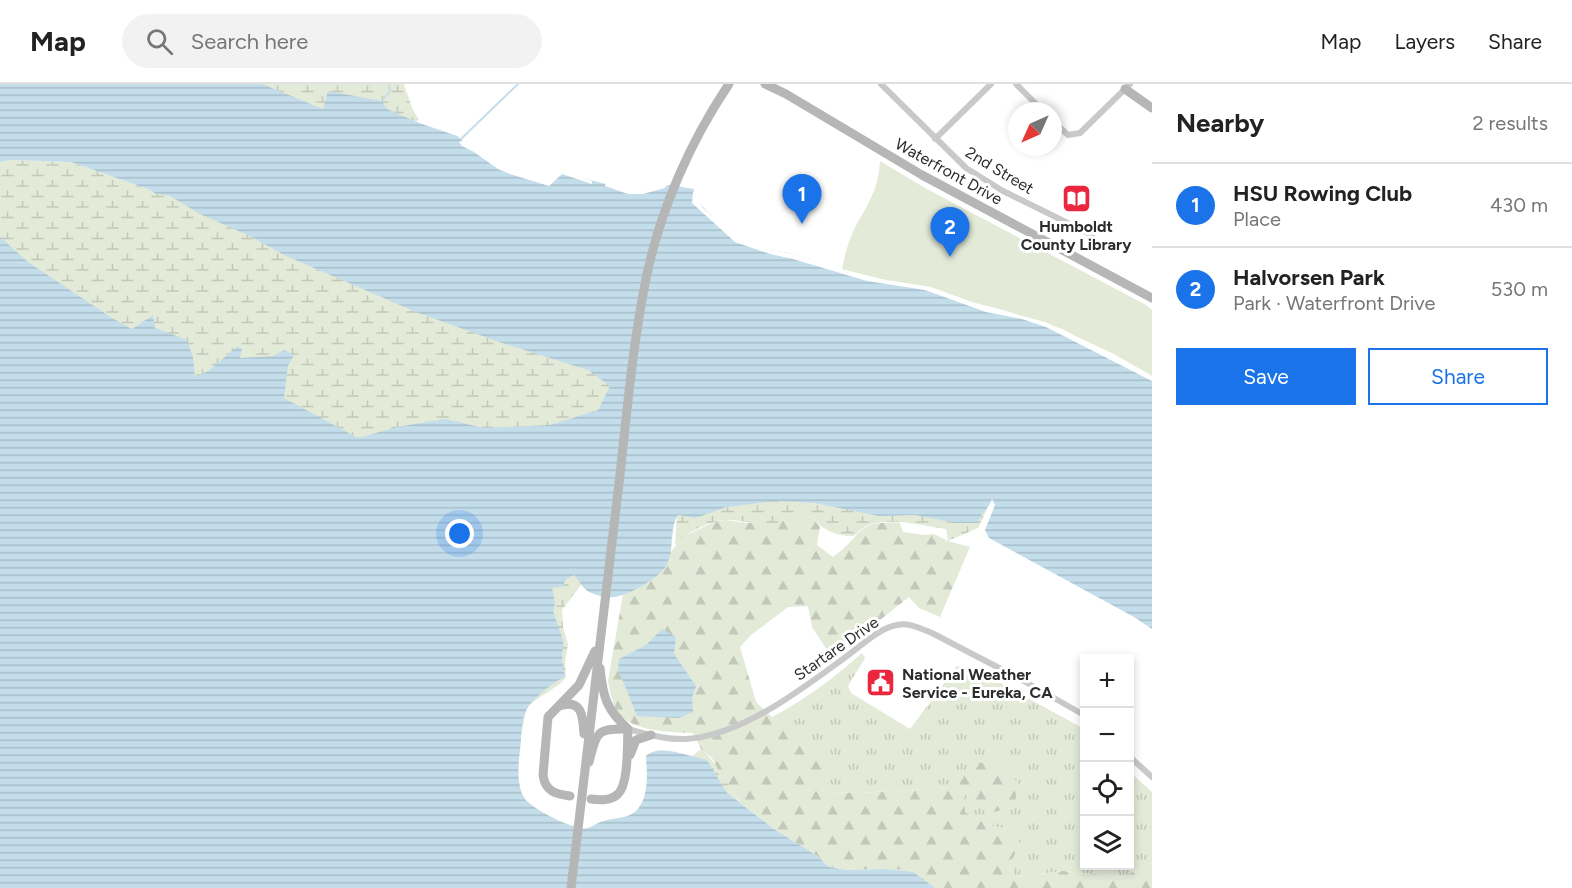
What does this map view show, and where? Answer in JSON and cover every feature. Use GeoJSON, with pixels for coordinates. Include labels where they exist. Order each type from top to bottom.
{"type":"FeatureCollection","features":[{"type":"Feature","properties":{"kind":"main road"},"geometry":{"type":"LineString","coordinates":[[570,888],[631,373],[646,277],[665,215],[685,162],[729,84]]}},
{"type":"Feature","properties":{"kind":"main road","name":"Waterfront Drive"},"geometry":{"type":"LineString","coordinates":[[765,84],[786,94],[922,175],[1152,298]]}},
{"type":"Feature","properties":{"kind":"main road"},"geometry":{"type":"LineString","coordinates":[[1128,86],[1152,108]]}},
{"type":"Feature","properties":{"kind":"main road"},"geometry":{"type":"LineString","coordinates":[[570,796],[554,793],[543,779],[547,721],[551,712],[583,680],[599,641]]}},
{"type":"Feature","properties":{"kind":"main road"},"geometry":{"type":"LineString","coordinates":[[591,799],[611,798],[623,787],[628,729],[611,713],[603,693],[599,641]]}},
{"type":"Feature","properties":{"kind":"main road"},"geometry":{"type":"LineString","coordinates":[[559,706],[571,703],[579,710],[583,723],[586,753]]}},
{"type":"Feature","properties":{"kind":"main road"},"geometry":{"type":"LineString","coordinates":[[581,792],[594,743],[600,732],[607,728],[628,729]]}},
{"type":"Feature","properties":{"kind":"main road"},"geometry":{"type":"LineString","coordinates":[[626,766],[634,743],[640,738],[651,735]]}},
{"type":"Feature","properties":{"kind":"street","name":"2nd Street"},"geometry":{"type":"LineString","coordinates":[[881,84],[956,160],[978,176],[1092,235]]}},
{"type":"Feature","properties":{"kind":"street"},"geometry":{"type":"LineString","coordinates":[[934,139],[991,84]]}},
{"type":"Feature","properties":{"kind":"street"},"geometry":{"type":"LineString","coordinates":[[1016,84],[1034,102]]}},
{"type":"Feature","properties":{"kind":"street"},"geometry":{"type":"LineString","coordinates":[[1062,130],[1071,135],[1080,133],[1128,86]]}},
{"type":"Feature","properties":{"kind":"street","name":"Startare Drive"},"geometry":{"type":"LineString","coordinates":[[628,729],[664,738],[688,739],[731,727],[789,696],[877,634],[897,624],[917,627],[932,633],[1080,713]]}},
{"type":"Feature","properties":{"kind":"street"},"geometry":{"type":"LineString","coordinates":[[1134,761],[1152,777]]}},
{"type":"Feature","properties":{"kind":"green space"},"geometry":{"type":"Polygon","coordinates":[[[220,84],[405,84],[412,107],[419,119],[416,122],[457,136],[462,140],[460,142],[463,146],[498,169],[549,186],[562,173],[591,183],[592,181],[606,184],[605,186],[629,193],[644,194],[674,190],[664,218],[537,189],[403,134],[328,112],[319,115],[220,84]]]}},
{"type":"Feature","properties":{"kind":"green space"},"geometry":{"type":"Polygon","coordinates":[[[11,160],[71,162],[148,189],[156,194],[170,196],[612,369],[666,492],[991,502],[978,528],[948,541],[946,529],[918,524],[878,523],[863,528],[854,536],[831,532],[812,517],[799,516],[771,524],[719,521],[691,532],[675,545],[677,516],[669,560],[663,571],[636,589],[615,597],[596,595],[581,585],[562,610],[563,627],[568,644],[565,662],[566,677],[560,684],[527,706],[521,739],[518,766],[520,789],[524,797],[544,813],[573,826],[587,828],[633,814],[643,800],[646,788],[646,756],[662,750],[691,757],[701,749],[713,762],[736,797],[750,812],[768,826],[817,856],[829,867],[851,872],[903,870],[916,873],[935,888],[656,888],[0,712],[0,162],[11,160]]]}},
{"type":"Feature","properties":{"kind":"green space"},"geometry":{"type":"Polygon","coordinates":[[[880,161],[925,188],[1146,305],[1152,310],[1152,377],[1062,329],[1003,310],[842,269],[851,237],[874,191],[880,161]]]}},
{"type":"Feature","properties":{"kind":"green space"},"geometry":{"type":"Polygon","coordinates":[[[799,514],[812,517],[820,527],[817,545],[833,557],[867,527],[885,523],[900,523],[903,532],[934,534],[948,541],[970,547],[940,617],[919,608],[909,597],[870,628],[827,650],[812,627],[808,606],[788,607],[751,635],[740,647],[756,702],[825,762],[829,792],[861,793],[951,787],[972,762],[1001,764],[1019,784],[1014,805],[992,813],[964,793],[965,812],[987,825],[1013,830],[1020,845],[1009,865],[1015,877],[1063,871],[1123,877],[1152,862],[1152,888],[935,888],[913,872],[884,869],[847,870],[829,867],[817,856],[774,829],[742,804],[723,780],[712,758],[701,749],[693,733],[645,728],[628,721],[618,713],[608,681],[623,594],[653,579],[667,566],[670,553],[682,537],[714,522],[725,520],[747,523],[799,514]]]}},
{"type":"Feature","properties":{"kind":"green space"},"geometry":{"type":"Polygon","coordinates":[[[862,653],[865,658],[848,686],[851,693],[910,729],[957,666],[978,671],[1079,726],[1080,870],[1134,870],[1134,776],[1152,792],[1152,862],[1123,877],[1063,871],[1015,877],[1009,865],[1020,845],[1013,830],[987,825],[965,812],[963,793],[972,762],[952,787],[861,793],[829,792],[772,717],[819,688],[862,653]]]}},
{"type":"Feature","properties":{"kind":"water"},"geometry":{"type":"Polygon","coordinates":[[[0,84],[262,84],[323,109],[328,91],[382,101],[387,109],[457,136],[499,168],[551,184],[562,172],[627,190],[670,185],[694,189],[694,198],[740,241],[769,250],[789,253],[867,279],[896,282],[1046,324],[1152,377],[1152,633],[985,537],[991,503],[977,523],[956,523],[915,515],[879,516],[815,503],[777,501],[726,507],[696,518],[678,515],[673,526],[667,564],[658,575],[643,585],[618,596],[596,595],[587,591],[574,575],[566,579],[563,586],[552,588],[555,604],[553,611],[563,640],[562,663],[565,677],[539,695],[526,710],[518,769],[519,784],[524,798],[534,807],[561,822],[577,828],[589,828],[601,822],[629,815],[637,810],[646,788],[646,756],[659,751],[675,752],[707,760],[727,793],[774,829],[817,856],[829,867],[847,870],[884,869],[913,872],[935,888],[0,888],[0,237],[28,262],[132,329],[153,315],[155,328],[187,340],[193,357],[195,377],[208,371],[237,347],[242,348],[240,358],[273,356],[284,350],[294,355],[288,366],[284,398],[358,438],[397,427],[445,419],[484,428],[550,425],[598,410],[610,386],[588,370],[499,342],[416,312],[284,255],[252,237],[200,214],[170,196],[156,194],[148,189],[71,162],[11,160],[0,162],[0,84]]]}},
{"type":"Feature","properties":{"kind":"water"},"geometry":{"type":"Polygon","coordinates":[[[662,629],[676,637],[674,654],[696,686],[692,698],[693,712],[679,718],[637,716],[618,669],[619,659],[646,645],[662,629]]]}},
{"type":"Feature","properties":{"kind":"pier"},"geometry":{"type":"Polygon","coordinates":[[[465,139],[500,165],[530,176],[548,182],[562,169],[592,181],[592,184],[562,174],[549,186],[510,174],[462,146],[459,142],[465,139]]]}},
{"type":"Feature","properties":{"kind":"pier"},"geometry":{"type":"Polygon","coordinates":[[[606,183],[627,189],[666,185],[665,188],[643,194],[628,194],[605,186],[606,183]]]}},
{"type":"Feature","properties":{"kind":"pier"},"geometry":{"type":"Polygon","coordinates":[[[695,191],[696,199],[704,209],[741,240],[861,276],[931,287],[980,305],[1045,322],[1114,354],[1152,376],[1152,381],[1046,327],[1022,319],[986,312],[925,290],[867,281],[735,242],[692,203],[695,191]]]}},
{"type":"Feature","properties":{"kind":"pier"},"geometry":{"type":"Polygon","coordinates":[[[992,499],[995,505],[985,530],[989,538],[1134,617],[1152,629],[1152,636],[983,539],[982,525],[989,509],[979,526],[992,499]]]}},
{"type":"Feature","properties":{"kind":"waterway"},"geometry":{"type":"LineString","coordinates":[[382,101],[390,91],[389,84]]}},
{"type":"Feature","properties":{"kind":"waterway"},"geometry":{"type":"LineString","coordinates":[[461,139],[518,84]]}},
{"type":"Feature","properties":{"kind":"place","name":"Humboldt County Library"},"geometry":{"type":"Point","coordinates":[1076,198]}},
{"type":"Feature","properties":{"kind":"place","name":"HSU Rowing Club"},"geometry":{"type":"Point","coordinates":[802,224]}},
{"type":"Feature","properties":{"kind":"place","name":"Halvorsen Park"},"geometry":{"type":"Point","coordinates":[950,257]}},
{"type":"Feature","properties":{"kind":"place","name":"National Weather Service - Eureka, CA"},"geometry":{"type":"Point","coordinates":[881,683]}}]}
